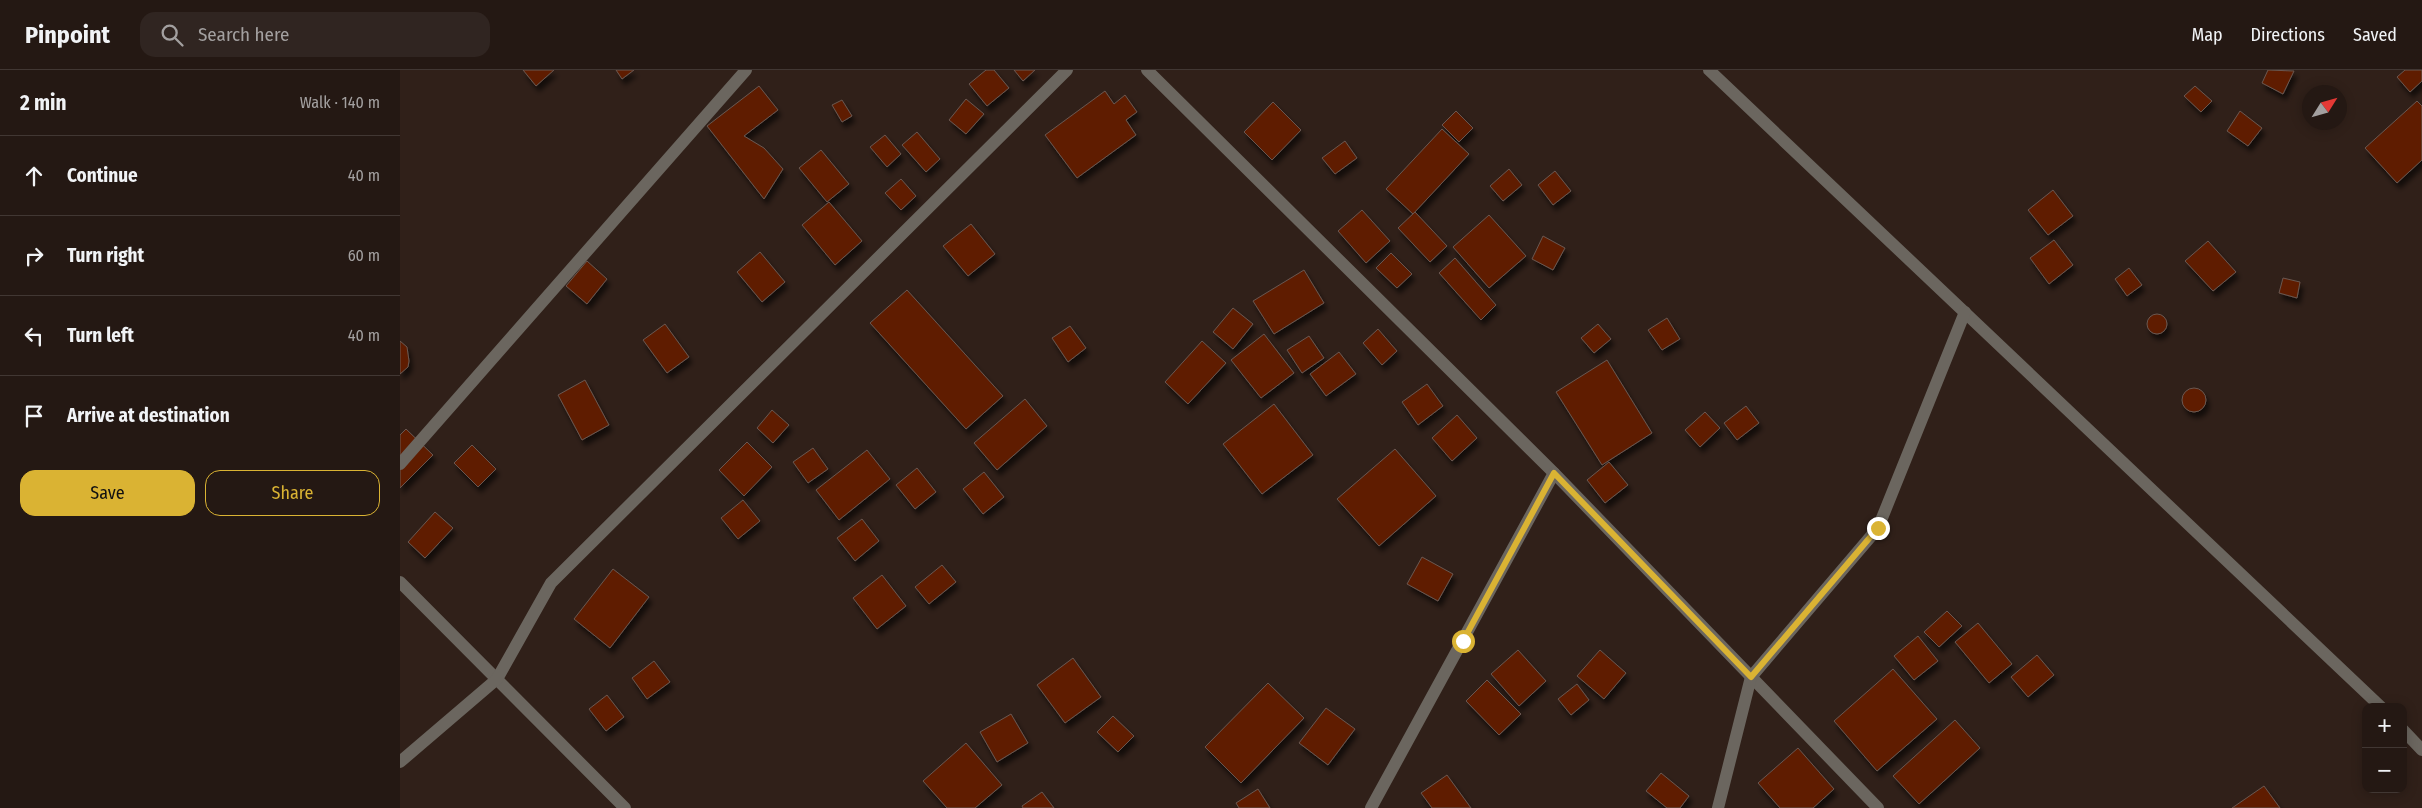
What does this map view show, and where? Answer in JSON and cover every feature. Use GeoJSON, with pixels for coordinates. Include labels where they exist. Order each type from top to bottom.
{"type":"FeatureCollection","features":[{"type":"Feature","properties":{"kind":"street"},"geometry":{"type":"LineString","coordinates":[[400,464],[746,70]]}},
{"type":"Feature","properties":{"kind":"street"},"geometry":{"type":"LineString","coordinates":[[400,762],[497,679],[551,583],[1067,70]]}},
{"type":"Feature","properties":{"kind":"street"},"geometry":{"type":"LineString","coordinates":[[1148,70],[1554,473],[1878,808]]}},
{"type":"Feature","properties":{"kind":"street"},"geometry":{"type":"LineString","coordinates":[[1709,70],[2377,703]]}},
{"type":"Feature","properties":{"kind":"street"},"geometry":{"type":"LineString","coordinates":[[1718,808],[1751,677],[1878,528],[1965,312]]}},
{"type":"Feature","properties":{"kind":"street"},"geometry":{"type":"LineString","coordinates":[[1371,808],[1554,473]]}},
{"type":"Feature","properties":{"kind":"street"},"geometry":{"type":"LineString","coordinates":[[400,582],[625,808]]}},
{"type":"Feature","properties":{"kind":"street"},"geometry":{"type":"LineString","coordinates":[[2407,734],[2422,750]]}},
{"type":"Feature","properties":{"kind":"building"},"geometry":{"type":"Polygon","coordinates":[[[523,70],[554,70],[536,86],[523,70]]]}},
{"type":"Feature","properties":{"kind":"building"},"geometry":{"type":"Polygon","coordinates":[[[616,70],[634,70],[622,79],[616,70]]]}},
{"type":"Feature","properties":{"kind":"building"},"geometry":{"type":"Polygon","coordinates":[[[986,70],[994,70],[1009,88],[987,106],[969,84],[986,70]]]}},
{"type":"Feature","properties":{"kind":"building"},"geometry":{"type":"Polygon","coordinates":[[[1014,70],[1035,70],[1023,81],[1014,70]]]}},
{"type":"Feature","properties":{"kind":"building"},"geometry":{"type":"Polygon","coordinates":[[[2268,70],[2294,71],[2283,94],[2262,83],[2268,70]]]}},
{"type":"Feature","properties":{"kind":"building"},"geometry":{"type":"Polygon","coordinates":[[[2405,70],[2422,70],[2422,81],[2410,92],[2397,77],[2405,70]]]}},
{"type":"Feature","properties":{"kind":"building"},"geometry":{"type":"Polygon","coordinates":[[[759,86],[778,110],[744,136],[764,148],[783,169],[764,199],[707,126],[759,86]]]}},
{"type":"Feature","properties":{"kind":"building"},"geometry":{"type":"Polygon","coordinates":[[[2195,86],[2212,101],[2201,112],[2184,96],[2195,86]]]}},
{"type":"Feature","properties":{"kind":"building"},"geometry":{"type":"Polygon","coordinates":[[[1105,91],[1114,104],[1125,95],[1137,112],[1126,120],[1136,135],[1077,178],[1045,135],[1105,91]]]}},
{"type":"Feature","properties":{"kind":"building"},"geometry":{"type":"Polygon","coordinates":[[[966,99],[984,114],[966,134],[949,120],[966,99]]]}},
{"type":"Feature","properties":{"kind":"building"},"geometry":{"type":"Polygon","coordinates":[[[842,100],[852,116],[842,122],[832,105],[842,100]]]}},
{"type":"Feature","properties":{"kind":"building"},"geometry":{"type":"Polygon","coordinates":[[[2417,101],[2422,106],[2422,160],[2397,183],[2365,148],[2417,101]]]}},
{"type":"Feature","properties":{"kind":"building"},"geometry":{"type":"Polygon","coordinates":[[[1273,102],[1301,130],[1272,160],[1244,132],[1273,102]]]}},
{"type":"Feature","properties":{"kind":"building"},"geometry":{"type":"Polygon","coordinates":[[[1456,111],[1473,128],[1459,142],[1442,125],[1456,111]]]}},
{"type":"Feature","properties":{"kind":"building"},"geometry":{"type":"Polygon","coordinates":[[[2240,111],[2262,128],[2248,146],[2227,131],[2240,111]]]}},
{"type":"Feature","properties":{"kind":"building"},"geometry":{"type":"Polygon","coordinates":[[[1442,129],[1469,154],[1413,214],[1386,189],[1442,129]]]}},
{"type":"Feature","properties":{"kind":"building"},"geometry":{"type":"Polygon","coordinates":[[[917,132],[940,159],[926,172],[902,145],[917,132]]]}},
{"type":"Feature","properties":{"kind":"building"},"geometry":{"type":"Polygon","coordinates":[[[885,135],[901,154],[887,167],[870,147],[885,135]]]}},
{"type":"Feature","properties":{"kind":"building"},"geometry":{"type":"Polygon","coordinates":[[[1345,141],[1357,158],[1335,174],[1322,158],[1345,141]]]}},
{"type":"Feature","properties":{"kind":"building"},"geometry":{"type":"Polygon","coordinates":[[[821,150],[849,184],[827,202],[799,168],[821,150]]]}},
{"type":"Feature","properties":{"kind":"building"},"geometry":{"type":"Polygon","coordinates":[[[1509,169],[1522,185],[1503,201],[1490,186],[1509,169]]]}},
{"type":"Feature","properties":{"kind":"building"},"geometry":{"type":"Polygon","coordinates":[[[1555,171],[1571,191],[1553,205],[1538,185],[1555,171]]]}},
{"type":"Feature","properties":{"kind":"building"},"geometry":{"type":"Polygon","coordinates":[[[901,179],[916,196],[901,210],[885,193],[901,179]]]}},
{"type":"Feature","properties":{"kind":"building"},"geometry":{"type":"Polygon","coordinates":[[[2053,190],[2073,216],[2048,235],[2028,210],[2053,190]]]}},
{"type":"Feature","properties":{"kind":"building"},"geometry":{"type":"Polygon","coordinates":[[[829,202],[862,241],[835,265],[802,225],[829,202]]]}},
{"type":"Feature","properties":{"kind":"building"},"geometry":{"type":"Polygon","coordinates":[[[1362,210],[1390,241],[1366,263],[1338,231],[1362,210]]]}},
{"type":"Feature","properties":{"kind":"building"},"geometry":{"type":"Polygon","coordinates":[[[1415,212],[1447,246],[1430,262],[1398,228],[1415,212]]]}},
{"type":"Feature","properties":{"kind":"building"},"geometry":{"type":"Polygon","coordinates":[[[1489,215],[1526,256],[1489,288],[1453,247],[1489,215]]]}},
{"type":"Feature","properties":{"kind":"building"},"geometry":{"type":"Polygon","coordinates":[[[971,224],[995,254],[968,276],[943,246],[971,224]]]}},
{"type":"Feature","properties":{"kind":"building"},"geometry":{"type":"Polygon","coordinates":[[[1543,236],[1565,248],[1553,270],[1532,259],[1543,236]]]}},
{"type":"Feature","properties":{"kind":"building"},"geometry":{"type":"Polygon","coordinates":[[[2054,240],[2073,265],[2049,284],[2030,258],[2054,240]]]}},
{"type":"Feature","properties":{"kind":"building"},"geometry":{"type":"Polygon","coordinates":[[[2208,241],[2236,272],[2213,291],[2185,261],[2208,241]]]}},
{"type":"Feature","properties":{"kind":"building"},"geometry":{"type":"Polygon","coordinates":[[[760,252],[785,282],[762,302],[737,272],[760,252]]]}},
{"type":"Feature","properties":{"kind":"building"},"geometry":{"type":"Polygon","coordinates":[[[1391,253],[1412,274],[1397,288],[1376,268],[1391,253]]]}},
{"type":"Feature","properties":{"kind":"building"},"geometry":{"type":"Polygon","coordinates":[[[1455,258],[1496,305],[1481,320],[1439,273],[1455,258]]]}},
{"type":"Feature","properties":{"kind":"building"},"geometry":{"type":"Polygon","coordinates":[[[587,261],[607,279],[587,304],[566,286],[587,261]]]}},
{"type":"Feature","properties":{"kind":"building"},"geometry":{"type":"Polygon","coordinates":[[[2129,268],[2142,285],[2127,296],[2115,279],[2129,268]]]}},
{"type":"Feature","properties":{"kind":"building"},"geometry":{"type":"Polygon","coordinates":[[[1304,270],[1324,303],[1274,334],[1253,301],[1304,270]]]}},
{"type":"Feature","properties":{"kind":"building"},"geometry":{"type":"Polygon","coordinates":[[[2283,278],[2300,282],[2297,298],[2279,293],[2283,278]]]}},
{"type":"Feature","properties":{"kind":"building"},"geometry":{"type":"Polygon","coordinates":[[[907,290],[1003,396],[966,429],[870,323],[907,290]]]}},
{"type":"Feature","properties":{"kind":"building"},"geometry":{"type":"Polygon","coordinates":[[[1233,308],[1253,324],[1233,349],[1213,332],[1233,308]]]}},
{"type":"Feature","properties":{"kind":"building"},"geometry":{"type":"Polygon","coordinates":[[[2153,314],[2161,314],[2167,320],[2167,328],[2161,334],[2153,334],[2147,328],[2147,320],[2153,314]]]}},
{"type":"Feature","properties":{"kind":"building"},"geometry":{"type":"Polygon","coordinates":[[[1667,318],[1680,339],[1662,350],[1648,330],[1667,318]]]}},
{"type":"Feature","properties":{"kind":"building"},"geometry":{"type":"Polygon","coordinates":[[[665,324],[689,357],[667,373],[643,340],[665,324]]]}},
{"type":"Feature","properties":{"kind":"building"},"geometry":{"type":"Polygon","coordinates":[[[1598,324],[1611,339],[1594,353],[1581,338],[1598,324]]]}},
{"type":"Feature","properties":{"kind":"building"},"geometry":{"type":"Polygon","coordinates":[[[1070,326],[1086,348],[1068,362],[1052,338],[1070,326]]]}},
{"type":"Feature","properties":{"kind":"building"},"geometry":{"type":"Polygon","coordinates":[[[1378,329],[1397,351],[1382,365],[1363,343],[1378,329]]]}},
{"type":"Feature","properties":{"kind":"building"},"geometry":{"type":"Polygon","coordinates":[[[1264,334],[1294,373],[1261,398],[1231,360],[1264,334]]]}},
{"type":"Feature","properties":{"kind":"building"},"geometry":{"type":"Polygon","coordinates":[[[1309,336],[1324,358],[1302,373],[1287,350],[1309,336]]]}},
{"type":"Feature","properties":{"kind":"building"},"geometry":{"type":"Polygon","coordinates":[[[400,341],[407,347],[409,361],[408,367],[400,374],[400,341]]]}},
{"type":"Feature","properties":{"kind":"building"},"geometry":{"type":"Polygon","coordinates":[[[1202,341],[1226,363],[1188,404],[1165,382],[1202,341]]]}},
{"type":"Feature","properties":{"kind":"building"},"geometry":{"type":"Polygon","coordinates":[[[1339,352],[1356,374],[1326,396],[1310,374],[1339,352]]]}},
{"type":"Feature","properties":{"kind":"building"},"geometry":{"type":"Polygon","coordinates":[[[1607,360],[1652,433],[1602,465],[1556,392],[1607,360]]]}},
{"type":"Feature","properties":{"kind":"building"},"geometry":{"type":"Polygon","coordinates":[[[585,380],[609,425],[582,440],[558,395],[585,380]]]}},
{"type":"Feature","properties":{"kind":"building"},"geometry":{"type":"Polygon","coordinates":[[[1427,384],[1443,406],[1418,425],[1402,402],[1427,384]]]}},
{"type":"Feature","properties":{"kind":"building"},"geometry":{"type":"Polygon","coordinates":[[[2194,388],[2203,391],[2206,400],[2203,409],[2194,412],[2185,409],[2182,400],[2185,391],[2194,388]]]}},
{"type":"Feature","properties":{"kind":"building"},"geometry":{"type":"Polygon","coordinates":[[[1025,399],[1047,426],[997,470],[974,443],[1025,399]]]}},
{"type":"Feature","properties":{"kind":"building"},"geometry":{"type":"Polygon","coordinates":[[[1274,404],[1313,455],[1262,494],[1223,444],[1274,404]]]}},
{"type":"Feature","properties":{"kind":"building"},"geometry":{"type":"Polygon","coordinates":[[[1746,406],[1759,423],[1737,440],[1724,423],[1746,406]]]}},
{"type":"Feature","properties":{"kind":"building"},"geometry":{"type":"Polygon","coordinates":[[[772,410],[789,425],[773,443],[757,428],[772,410]]]}},
{"type":"Feature","properties":{"kind":"building"},"geometry":{"type":"Polygon","coordinates":[[[1705,412],[1720,428],[1700,447],[1685,430],[1705,412]]]}},
{"type":"Feature","properties":{"kind":"building"},"geometry":{"type":"Polygon","coordinates":[[[1457,415],[1477,438],[1452,461],[1432,438],[1457,415]]]}},
{"type":"Feature","properties":{"kind":"building"},"geometry":{"type":"Polygon","coordinates":[[[406,429],[433,455],[400,488],[400,435],[406,429]]]}},
{"type":"Feature","properties":{"kind":"building"},"geometry":{"type":"Polygon","coordinates":[[[747,442],[772,467],[744,496],[719,470],[747,442]]]}},
{"type":"Feature","properties":{"kind":"building"},"geometry":{"type":"Polygon","coordinates":[[[472,445],[496,469],[478,487],[454,463],[472,445]]]}},
{"type":"Feature","properties":{"kind":"building"},"geometry":{"type":"Polygon","coordinates":[[[813,448],[828,469],[808,483],[793,462],[813,448]]]}},
{"type":"Feature","properties":{"kind":"building"},"geometry":{"type":"Polygon","coordinates":[[[1395,449],[1436,496],[1379,546],[1337,499],[1395,449]]]}},
{"type":"Feature","properties":{"kind":"building"},"geometry":{"type":"Polygon","coordinates":[[[867,450],[890,479],[839,520],[816,490],[867,450]]]}},
{"type":"Feature","properties":{"kind":"building"},"geometry":{"type":"Polygon","coordinates":[[[1609,462],[1628,485],[1605,503],[1587,480],[1609,462]]]}},
{"type":"Feature","properties":{"kind":"building"},"geometry":{"type":"Polygon","coordinates":[[[917,468],[936,492],[915,509],[896,485],[917,468]]]}},
{"type":"Feature","properties":{"kind":"building"},"geometry":{"type":"Polygon","coordinates":[[[984,472],[1004,497],[983,514],[963,489],[984,472]]]}},
{"type":"Feature","properties":{"kind":"building"},"geometry":{"type":"Polygon","coordinates":[[[743,500],[760,521],[738,539],[721,518],[743,500]]]}},
{"type":"Feature","properties":{"kind":"building"},"geometry":{"type":"Polygon","coordinates":[[[435,512],[453,528],[425,558],[408,542],[435,512]]]}},
{"type":"Feature","properties":{"kind":"building"},"geometry":{"type":"Polygon","coordinates":[[[862,519],[879,541],[855,561],[837,538],[862,519]]]}},
{"type":"Feature","properties":{"kind":"building"},"geometry":{"type":"Polygon","coordinates":[[[1422,557],[1453,574],[1438,601],[1407,584],[1422,557]]]}},
{"type":"Feature","properties":{"kind":"building"},"geometry":{"type":"Polygon","coordinates":[[[942,565],[956,582],[929,604],[915,587],[942,565]]]}},
{"type":"Feature","properties":{"kind":"building"},"geometry":{"type":"Polygon","coordinates":[[[613,569],[649,597],[610,648],[574,619],[613,569]]]}},
{"type":"Feature","properties":{"kind":"building"},"geometry":{"type":"Polygon","coordinates":[[[882,575],[906,606],[877,629],[853,598],[882,575]]]}},
{"type":"Feature","properties":{"kind":"building"},"geometry":{"type":"Polygon","coordinates":[[[1947,611],[1962,626],[1939,647],[1924,632],[1947,611]]]}},
{"type":"Feature","properties":{"kind":"building"},"geometry":{"type":"Polygon","coordinates":[[[1978,623],[2012,664],[1989,683],[1955,642],[1978,623]]]}},
{"type":"Feature","properties":{"kind":"building"},"geometry":{"type":"Polygon","coordinates":[[[1918,636],[1938,661],[1914,680],[1894,656],[1918,636]]]}},
{"type":"Feature","properties":{"kind":"building"},"geometry":{"type":"Polygon","coordinates":[[[1518,650],[1546,681],[1519,706],[1491,674],[1518,650]]]}},
{"type":"Feature","properties":{"kind":"building"},"geometry":{"type":"Polygon","coordinates":[[[1600,650],[1626,673],[1604,699],[1577,676],[1600,650]]]}},
{"type":"Feature","properties":{"kind":"building"},"geometry":{"type":"Polygon","coordinates":[[[2037,655],[2054,675],[2028,697],[2011,677],[2037,655]]]}},
{"type":"Feature","properties":{"kind":"building"},"geometry":{"type":"Polygon","coordinates":[[[1073,658],[1101,697],[1065,723],[1037,685],[1073,658]]]}},
{"type":"Feature","properties":{"kind":"building"},"geometry":{"type":"Polygon","coordinates":[[[654,661],[670,682],[647,699],[632,678],[654,661]]]}},
{"type":"Feature","properties":{"kind":"building"},"geometry":{"type":"Polygon","coordinates":[[[1893,669],[1937,719],[1877,771],[1834,721],[1893,669]]]}},
{"type":"Feature","properties":{"kind":"building"},"geometry":{"type":"Polygon","coordinates":[[[1487,680],[1521,714],[1499,735],[1466,701],[1487,680]]]}},
{"type":"Feature","properties":{"kind":"building"},"geometry":{"type":"Polygon","coordinates":[[[1268,683],[1304,718],[1241,783],[1205,747],[1268,683]]]}},
{"type":"Feature","properties":{"kind":"building"},"geometry":{"type":"Polygon","coordinates":[[[1577,684],[1589,700],[1571,715],[1558,699],[1577,684]]]}},
{"type":"Feature","properties":{"kind":"building"},"geometry":{"type":"Polygon","coordinates":[[[607,695],[624,717],[606,731],[589,709],[607,695]]]}},
{"type":"Feature","properties":{"kind":"building"},"geometry":{"type":"Polygon","coordinates":[[[1326,708],[1355,729],[1328,765],[1299,743],[1326,708]]]}},
{"type":"Feature","properties":{"kind":"building"},"geometry":{"type":"Polygon","coordinates":[[[1011,714],[1028,743],[997,762],[980,732],[1011,714]]]}},
{"type":"Feature","properties":{"kind":"building"},"geometry":{"type":"Polygon","coordinates":[[[1113,716],[1134,736],[1118,752],[1097,732],[1113,716]]]}},
{"type":"Feature","properties":{"kind":"building"},"geometry":{"type":"Polygon","coordinates":[[[1955,720],[1980,748],[1919,804],[1893,776],[1955,720]]]}},
{"type":"Feature","properties":{"kind":"building"},"geometry":{"type":"Polygon","coordinates":[[[966,743],[1002,785],[975,808],[947,808],[923,781],[966,743]]]}},
{"type":"Feature","properties":{"kind":"building"},"geometry":{"type":"Polygon","coordinates":[[[1798,748],[1834,789],[1813,808],[1780,808],[1758,783],[1798,748]]]}},
{"type":"Feature","properties":{"kind":"building"},"geometry":{"type":"Polygon","coordinates":[[[1661,773],[1689,796],[1680,808],[1667,808],[1646,791],[1661,773]]]}},
{"type":"Feature","properties":{"kind":"building"},"geometry":{"type":"Polygon","coordinates":[[[1447,775],[1471,808],[1432,808],[1421,793],[1447,775]]]}},
{"type":"Feature","properties":{"kind":"building"},"geometry":{"type":"Polygon","coordinates":[[[2264,786],[2280,808],[2232,808],[2264,786]]]}},
{"type":"Feature","properties":{"kind":"building"},"geometry":{"type":"Polygon","coordinates":[[[1258,789],[1270,808],[1239,808],[1236,803],[1258,789]]]}},
{"type":"Feature","properties":{"kind":"building"},"geometry":{"type":"Polygon","coordinates":[[[1042,792],[1054,808],[1023,808],[1022,806],[1042,792]]]}},
{"type":"Feature","properties":{"kind":"route"},"geometry":{"type":"LineString","coordinates":[[1463,641],[1554,473],[1751,677],[1878,528]]}}]}
